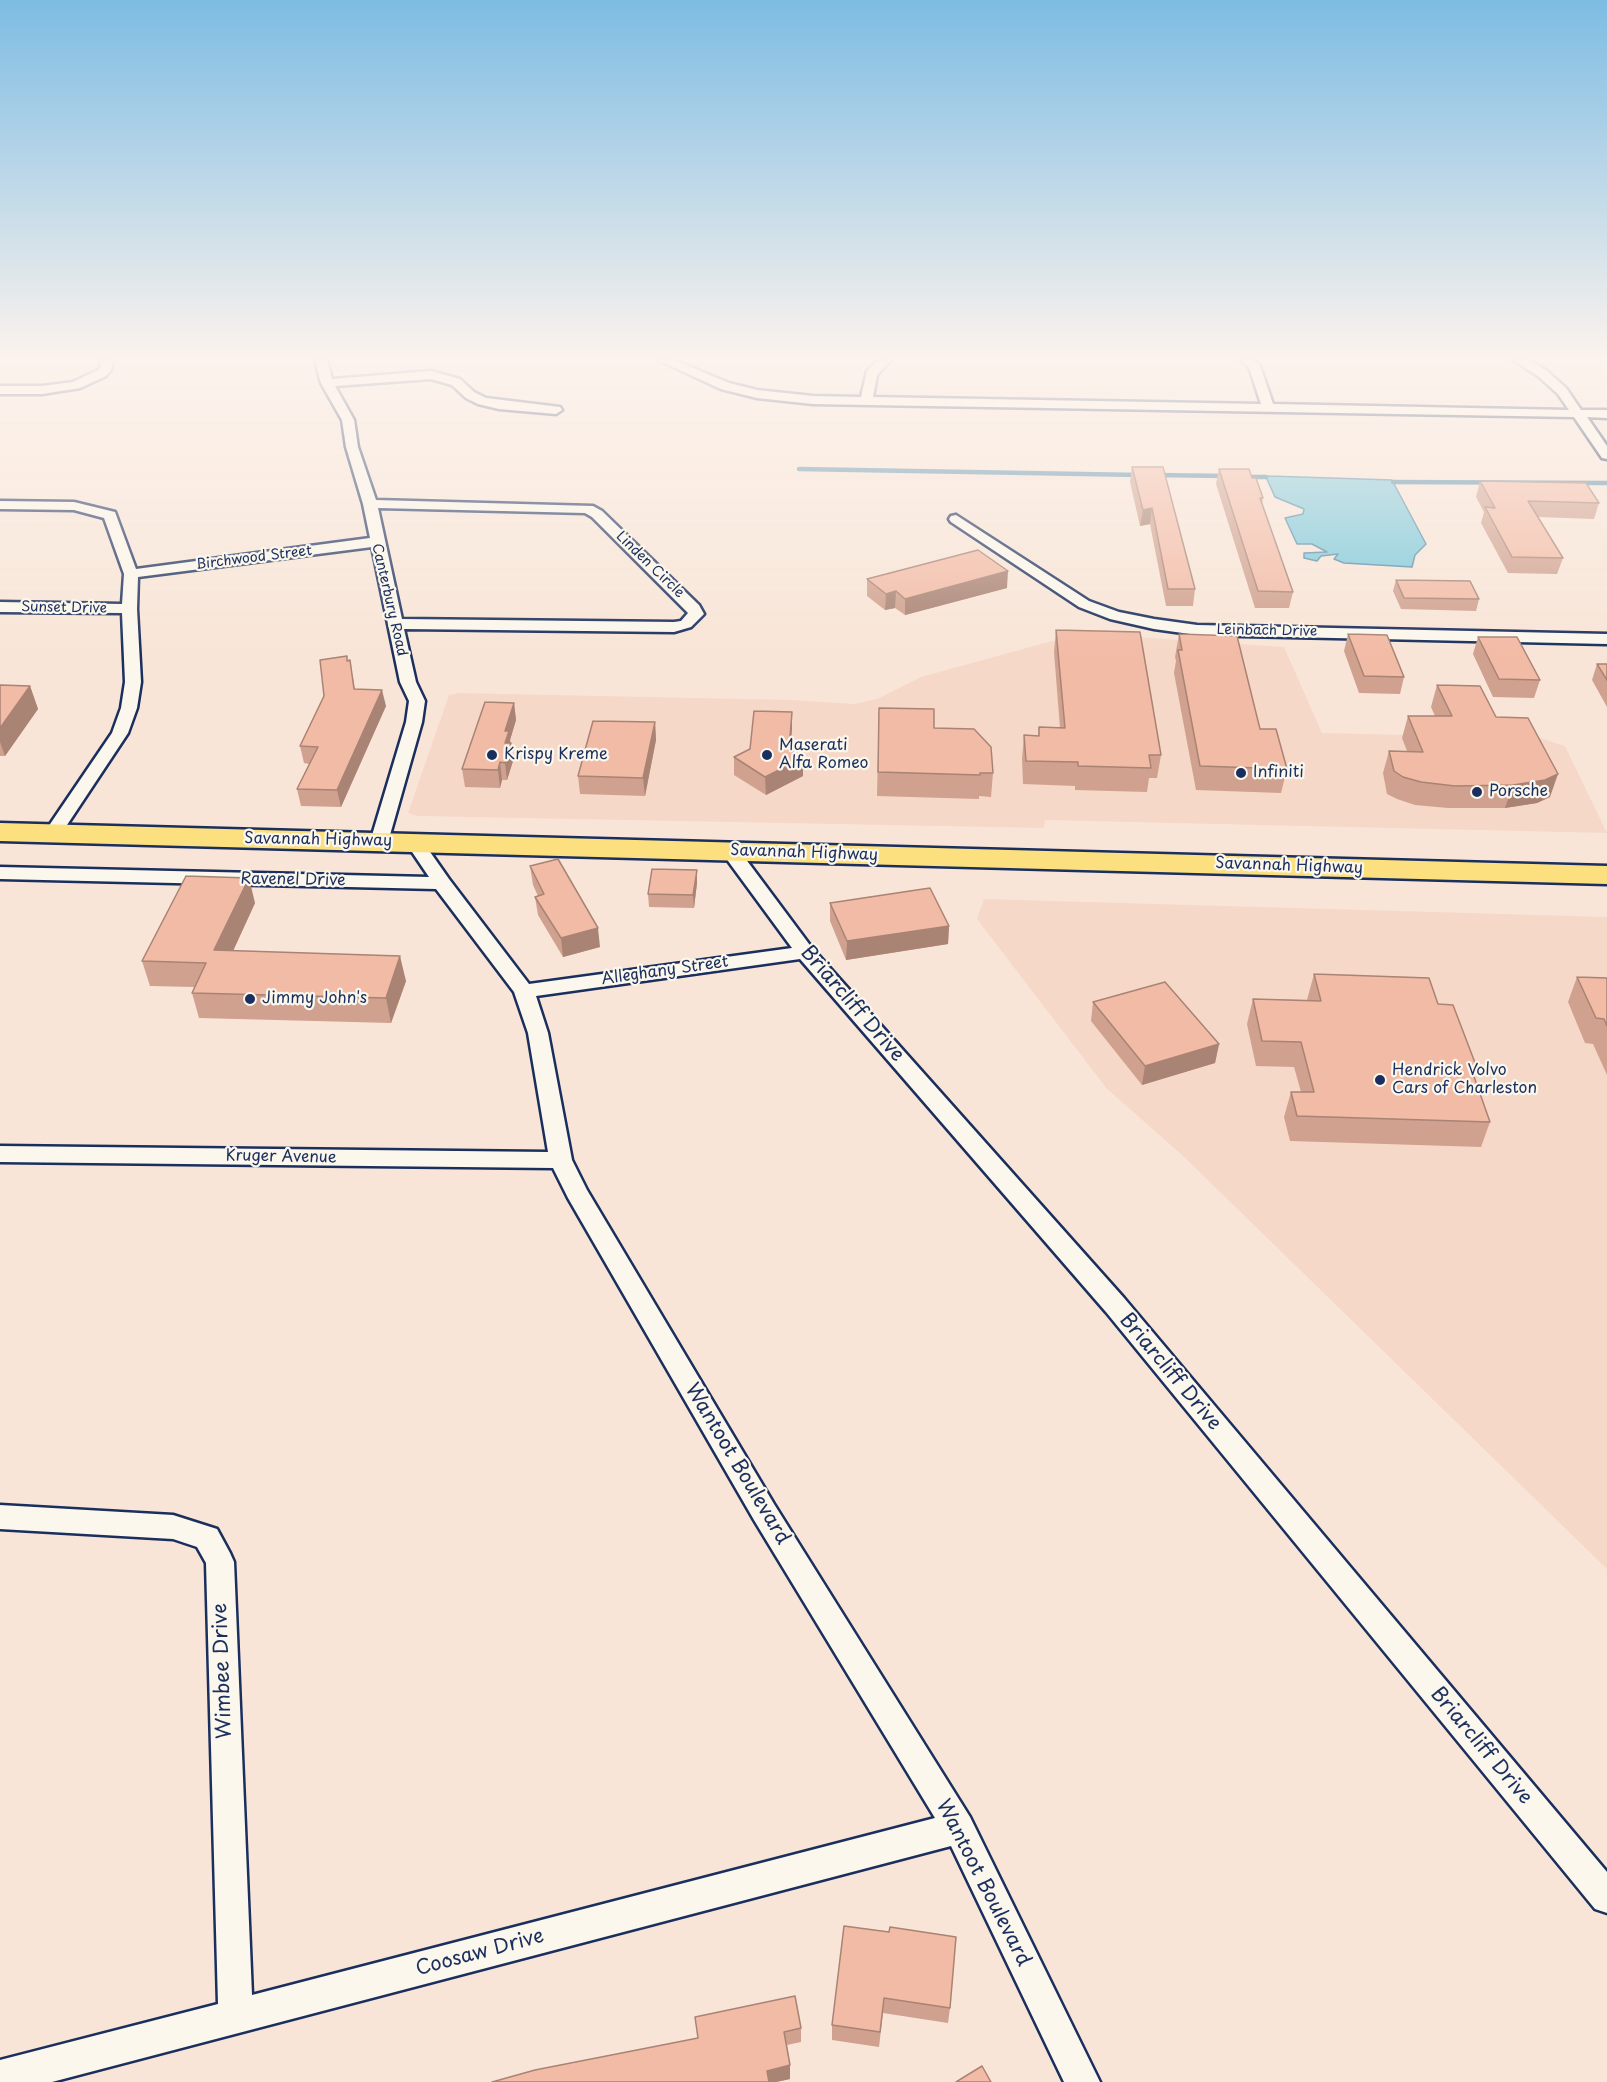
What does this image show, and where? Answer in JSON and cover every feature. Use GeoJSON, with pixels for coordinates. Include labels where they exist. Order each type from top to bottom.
{"type":"FeatureCollection","features":[{"type":"Feature","properties":{"kind":"highway","name":"Savannah Highway"},"geometry":{"type":"LineString","coordinates":[[1,833],[729,850],[1607,875]]}},
{"type":"Feature","properties":{"kind":"street","name":"Canterbury Road"},"geometry":{"type":"LineString","coordinates":[[355,457],[369,504],[408,682],[417,702],[414,722],[379,842]]}},
{"type":"Feature","properties":{"kind":"street","name":"Linden Circle"},"geometry":{"type":"LineString","coordinates":[[369,504],[588,509],[597,514],[686,600],[694,608],[696,614],[686,624],[674,627],[394,624]]}},
{"type":"Feature","properties":{"kind":"street"},"geometry":{"type":"LineString","coordinates":[[0,505],[74,506],[110,515],[131,574],[129,609],[133,682],[129,708],[120,733],[53,833]]}},
{"type":"Feature","properties":{"kind":"street","name":"Leinbach Drive"},"geometry":{"type":"LineString","coordinates":[[956,519],[1084,604],[1115,616],[1154,624],[1197,630],[1607,639]]}},
{"type":"Feature","properties":{"kind":"street","name":"Birchwood Street"},"geometry":{"type":"LineString","coordinates":[[131,574],[376,542]]}},
{"type":"Feature","properties":{"kind":"street","name":"Sunset Drive"},"geometry":{"type":"LineString","coordinates":[[0,607],[129,609]]}},
{"type":"Feature","properties":{"kind":"street","name":"Wantoot Boulevard"},"geometry":{"type":"LineString","coordinates":[[415,843],[442,883],[524,991],[538,1033],[561,1160],[576,1192],[764,1512],[959,1828],[1082,2082]]}},
{"type":"Feature","properties":{"kind":"street","name":"Briarcliff Drive"},"geometry":{"type":"LineString","coordinates":[[729,850],[806,952],[1115,1305],[1607,1898]]}},
{"type":"Feature","properties":{"kind":"street","name":"Ravenel Drive"},"geometry":{"type":"LineString","coordinates":[[0,873],[442,883]]}},
{"type":"Feature","properties":{"kind":"street","name":"Alleghany Street"},"geometry":{"type":"LineString","coordinates":[[524,991],[806,952]]}},
{"type":"Feature","properties":{"kind":"street","name":"Kruger Avenue"},"geometry":{"type":"LineString","coordinates":[[0,1154],[561,1160]]}},
{"type":"Feature","properties":{"kind":"street","name":"Wimbee Drive"},"geometry":{"type":"LineString","coordinates":[[0,1517],[173,1527],[207,1538],[220,1562],[236,2016]]}},
{"type":"Feature","properties":{"kind":"street","name":"Coosaw Drive"},"geometry":{"type":"LineString","coordinates":[[0,2078],[959,1828]]}},
{"type":"Feature","properties":{"kind":"shaded area"},"geometry":{"type":"Polygon","coordinates":[[[1121,636],[1284,647],[1322,733],[1540,738],[1565,746],[1607,833],[1045,820],[1044,828],[418,816],[408,813],[449,695],[459,693],[792,700],[854,704],[877,699],[921,677],[1052,641],[1121,636]]]}},
{"type":"Feature","properties":{"kind":"shaded area"},"geometry":{"type":"Polygon","coordinates":[[[984,899],[1607,917],[1607,1569],[1182,1155],[1107,1089],[977,919],[984,899]]]}},
{"type":"Feature","properties":{"kind":"water"},"geometry":{"type":"Polygon","coordinates":[[[1266,477],[1392,480],[1426,544],[1415,555],[1412,567],[1344,563],[1334,559],[1338,554],[1321,556],[1317,561],[1304,558],[1304,553],[1327,552],[1312,544],[1297,544],[1285,518],[1303,514],[1304,509],[1275,497],[1266,477]]]}},
{"type":"Feature","properties":{"kind":"building"},"geometry":{"type":"Polygon","coordinates":[[[1132,467],[1163,467],[1195,589],[1168,589],[1152,508],[1143,510],[1132,467]]]}},
{"type":"Feature","properties":{"kind":"building"},"geometry":{"type":"Polygon","coordinates":[[[1219,469],[1249,469],[1252,478],[1256,478],[1263,498],[1260,498],[1293,592],[1258,591],[1219,469]]]}},
{"type":"Feature","properties":{"kind":"building"},"geometry":{"type":"Polygon","coordinates":[[[1480,481],[1586,483],[1599,503],[1528,501],[1563,558],[1512,557],[1485,507],[1495,508],[1480,481]]]}},
{"type":"Feature","properties":{"kind":"building"},"geometry":{"type":"Polygon","coordinates":[[[978,550],[1008,571],[905,599],[896,591],[886,594],[867,579],[978,550]]]}},
{"type":"Feature","properties":{"kind":"building"},"geometry":{"type":"Polygon","coordinates":[[[1396,580],[1470,581],[1479,599],[1404,598],[1396,580]]]}},
{"type":"Feature","properties":{"kind":"building"},"geometry":{"type":"Polygon","coordinates":[[[1056,630],[1140,632],[1161,755],[1149,755],[1151,768],[1078,766],[1078,762],[1026,761],[1024,735],[1039,736],[1039,727],[1065,728],[1056,630]]]}},
{"type":"Feature","properties":{"kind":"building"},"geometry":{"type":"Polygon","coordinates":[[[1179,634],[1237,636],[1260,729],[1276,729],[1287,769],[1200,766],[1178,650],[1182,650],[1179,634]]]}},
{"type":"Feature","properties":{"kind":"building"},"geometry":{"type":"Polygon","coordinates":[[[1348,634],[1387,635],[1404,677],[1364,676],[1348,634]]]}},
{"type":"Feature","properties":{"kind":"building"},"geometry":{"type":"Polygon","coordinates":[[[1478,637],[1517,637],[1540,680],[1499,679],[1478,637]]]}},
{"type":"Feature","properties":{"kind":"building"},"geometry":{"type":"Polygon","coordinates":[[[347,656],[347,661],[350,660],[354,689],[382,690],[337,790],[297,789],[318,747],[300,746],[324,696],[320,660],[347,656]]]}},
{"type":"Feature","properties":{"kind":"building"},"geometry":{"type":"Polygon","coordinates":[[[1597,664],[1607,664],[1607,680],[1597,664]]]}},
{"type":"Feature","properties":{"kind":"building"},"geometry":{"type":"Polygon","coordinates":[[[0,685],[30,686],[0,728],[0,685]]]}},
{"type":"Feature","properties":{"kind":"building"},"geometry":{"type":"Polygon","coordinates":[[[1437,685],[1480,686],[1496,717],[1528,718],[1558,774],[1545,780],[1513,785],[1455,786],[1421,782],[1403,777],[1394,771],[1389,751],[1423,752],[1408,716],[1452,716],[1437,685]]]}},
{"type":"Feature","properties":{"kind":"building"},"geometry":{"type":"Polygon","coordinates":[[[485,702],[514,703],[505,731],[509,731],[505,743],[511,743],[505,763],[500,762],[498,770],[462,769],[485,702]]]}},
{"type":"Feature","properties":{"kind":"building"},"geometry":{"type":"Polygon","coordinates":[[[879,708],[934,709],[934,728],[974,729],[991,747],[993,773],[980,773],[980,775],[878,772],[879,708]]]}},
{"type":"Feature","properties":{"kind":"building"},"geometry":{"type":"Polygon","coordinates":[[[754,711],[792,712],[789,750],[803,758],[765,777],[734,757],[750,749],[754,711]]]}},
{"type":"Feature","properties":{"kind":"building"},"geometry":{"type":"Polygon","coordinates":[[[593,721],[655,722],[643,778],[578,776],[593,721]]]}},
{"type":"Feature","properties":{"kind":"building"},"geometry":{"type":"Polygon","coordinates":[[[558,859],[598,928],[561,938],[535,897],[544,894],[530,866],[558,859]]]}},
{"type":"Feature","properties":{"kind":"building"},"geometry":{"type":"Polygon","coordinates":[[[652,869],[697,870],[693,895],[648,894],[652,869]]]}},
{"type":"Feature","properties":{"kind":"building"},"geometry":{"type":"Polygon","coordinates":[[[186,876],[249,878],[214,950],[400,956],[386,998],[192,993],[206,963],[142,961],[186,876]]]}},
{"type":"Feature","properties":{"kind":"building"},"geometry":{"type":"Polygon","coordinates":[[[930,888],[949,926],[847,941],[830,903],[930,888]]]}},
{"type":"Feature","properties":{"kind":"building","name":"Hendrick Volvo Cars of Charleston"},"geometry":{"type":"Polygon","coordinates":[[[1314,974],[1429,978],[1438,1004],[1453,1005],[1477,1068],[1471,1068],[1490,1122],[1297,1116],[1291,1092],[1314,1092],[1301,1042],[1262,1041],[1253,999],[1321,1001],[1314,974]]]}},
{"type":"Feature","properties":{"kind":"building"},"geometry":{"type":"Polygon","coordinates":[[[1577,977],[1607,978],[1607,1026],[1604,1019],[1596,1018],[1577,977]]]}},
{"type":"Feature","properties":{"kind":"building"},"geometry":{"type":"Polygon","coordinates":[[[1165,982],[1219,1044],[1145,1066],[1093,1002],[1165,982]]]}},
{"type":"Feature","properties":{"kind":"building"},"geometry":{"type":"Polygon","coordinates":[[[844,1926],[889,1932],[890,1927],[956,1937],[950,2008],[884,1998],[880,2032],[832,2025],[844,1926]]]}},
{"type":"Feature","properties":{"kind":"building"},"geometry":{"type":"Polygon","coordinates":[[[795,1996],[801,2028],[784,2032],[790,2065],[767,2071],[769,2082],[492,2082],[535,2070],[698,2038],[695,2017],[795,1996]]]}},
{"type":"Feature","properties":{"kind":"building"},"geometry":{"type":"Polygon","coordinates":[[[982,2066],[991,2082],[956,2082],[982,2066]]]}},
{"type":"Feature","properties":{"kind":"waterway"},"geometry":{"type":"LineString","coordinates":[[799,469],[1140,475]]}},
{"type":"Feature","properties":{"kind":"waterway"},"geometry":{"type":"LineString","coordinates":[[1155,475],[1227,476]]}},
{"type":"Feature","properties":{"kind":"waterway"},"geometry":{"type":"LineString","coordinates":[[1242,477],[1266,477]]}},
{"type":"Feature","properties":{"kind":"waterway"},"geometry":{"type":"LineString","coordinates":[[1393,482],[1607,483]]}},
{"type":"Feature","properties":{"kind":"place","name":"Krispy Kreme"},"geometry":{"type":"Point","coordinates":[492,755]}},
{"type":"Feature","properties":{"kind":"place","name":"Maserati Alfa Romeo"},"geometry":{"type":"Point","coordinates":[767,755]}},
{"type":"Feature","properties":{"kind":"place","name":"Infiniti"},"geometry":{"type":"Point","coordinates":[1241,773]}},
{"type":"Feature","properties":{"kind":"place","name":"Porsche"},"geometry":{"type":"Point","coordinates":[1477,792]}},
{"type":"Feature","properties":{"kind":"place","name":"Jimmy John's"},"geometry":{"type":"Point","coordinates":[250,999]}},
{"type":"Feature","properties":{"kind":"place","name":"Hendrick Volvo Cars of Charleston"},"geometry":{"type":"Point","coordinates":[1380,1080]}}]}
